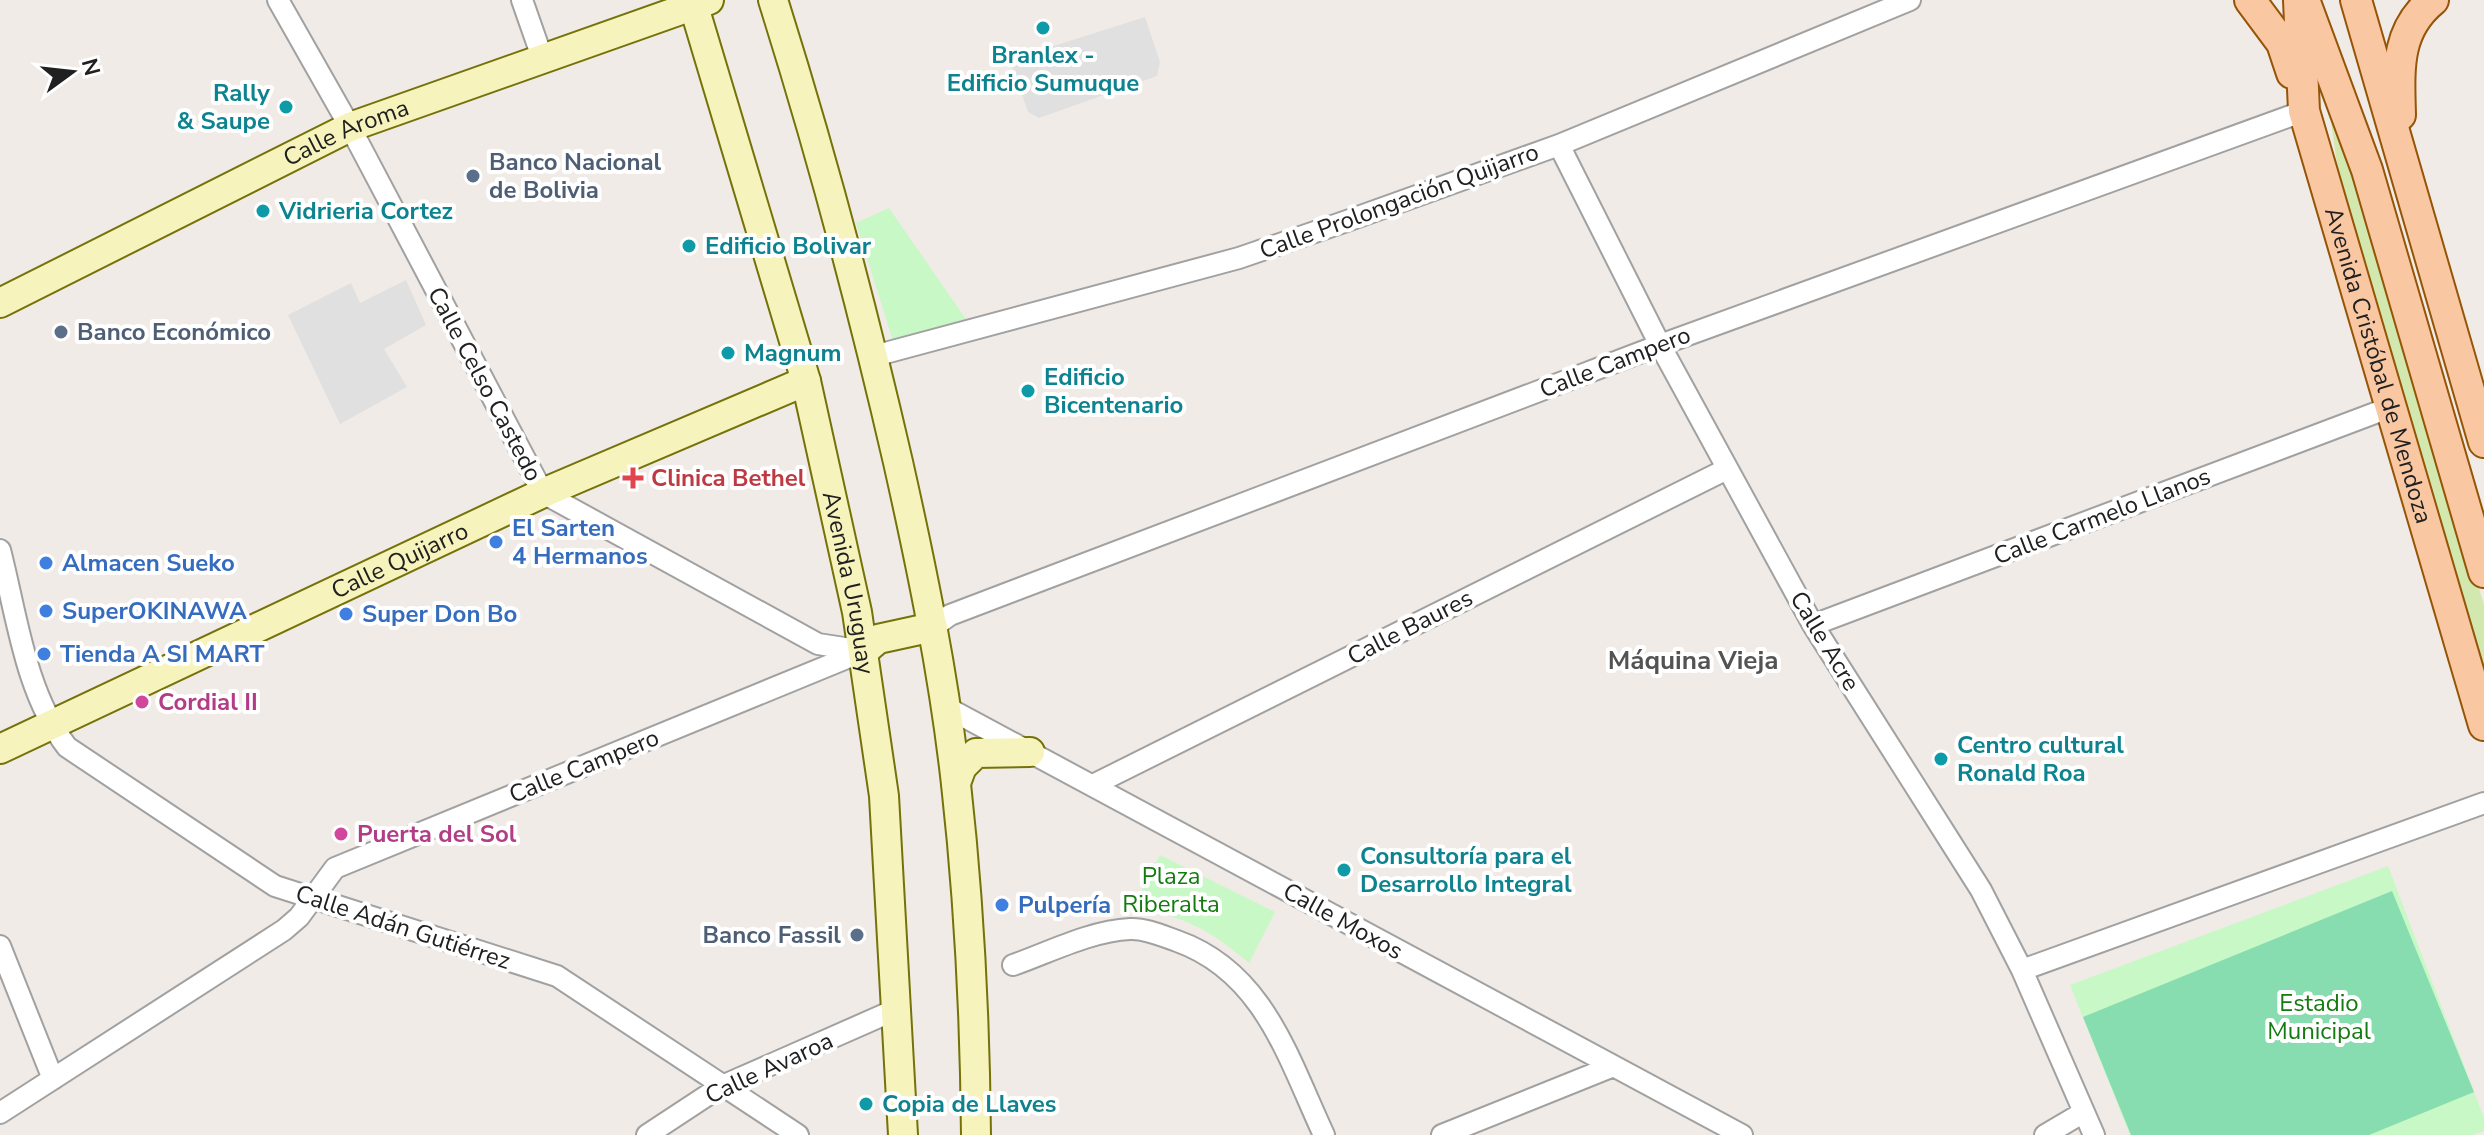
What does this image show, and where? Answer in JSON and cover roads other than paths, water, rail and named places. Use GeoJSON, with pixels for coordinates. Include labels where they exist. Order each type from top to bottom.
{"type":"FeatureCollection","features":[{"type":"Feature","properties":{"kind":"main road"},"geometry":{"type":"LineString","coordinates":[[773,0],[824,168],[874,356],[933,627],[956,783],[972,980],[976,1135]]}},
{"type":"Feature","properties":{"kind":"main road"},"geometry":{"type":"LineString","coordinates":[[2250,0],[2282,43],[2303,107]]}},
{"type":"Feature","properties":{"kind":"main road","name":"Avenida Cristóbal de Mendoza"},"geometry":{"type":"LineString","coordinates":[[2302,0],[2303,107],[2484,725]]}},
{"type":"Feature","properties":{"kind":"main road","name":"Avenida Cristóbal de Mendoza"},"geometry":{"type":"LineString","coordinates":[[2302,0],[2367,170],[2484,572]]}},
{"type":"Feature","properties":{"kind":"main road"},"geometry":{"type":"LineString","coordinates":[[2356,0],[2484,442]]}},
{"type":"Feature","properties":{"kind":"main road"},"geometry":{"type":"LineString","coordinates":[[2401,157],[2398,64],[2402,45],[2415,18],[2433,0]]}},
{"type":"Feature","properties":{"kind":"main road","name":"Calle Aroma"},"geometry":{"type":"LineString","coordinates":[[0,303],[350,127],[642,25],[691,2]]}},
{"type":"Feature","properties":{"kind":"main road","name":"Avenida Uruguay"},"geometry":{"type":"LineString","coordinates":[[691,2],[806,381],[864,651],[884,796],[903,1135]]}},
{"type":"Feature","properties":{"kind":"main road","name":"Calle Quijarro"},"geometry":{"type":"LineString","coordinates":[[0,749],[543,493],[806,381]]}},
{"type":"Feature","properties":{"kind":"main road"},"geometry":{"type":"LineString","coordinates":[[864,651],[878,639],[933,627]]}},
{"type":"Feature","properties":{"kind":"main road"},"geometry":{"type":"LineString","coordinates":[[956,783],[962,767],[976,753],[1030,752]]}},
{"type":"Feature","properties":{"kind":"street","name":"Calle Celso Castedo"},"geometry":{"type":"LineString","coordinates":[[278,0],[350,127],[543,493],[818,644],[864,651]]}},
{"type":"Feature","properties":{"kind":"street"},"geometry":{"type":"LineString","coordinates":[[522,0],[543,60]]}},
{"type":"Feature","properties":{"kind":"street","name":"Calle Prolongación Quijarro"},"geometry":{"type":"LineString","coordinates":[[874,356],[1239,258],[1559,145],[1910,0]]}},
{"type":"Feature","properties":{"kind":"street","name":"Calle Campero"},"geometry":{"type":"LineString","coordinates":[[933,627],[950,615],[1660,345],[2303,107]]}},
{"type":"Feature","properties":{"kind":"street","name":"Calle Acre"},"geometry":{"type":"LineString","coordinates":[[1559,145],[1660,345],[1813,625],[1981,890],[2022,970],[2094,1135]]}},
{"type":"Feature","properties":{"kind":"street","name":"Calle Carmelo Llanos"},"geometry":{"type":"LineString","coordinates":[[1813,625],[2391,407]]}},
{"type":"Feature","properties":{"kind":"street","name":"Calle Baures"},"geometry":{"type":"LineString","coordinates":[[1093,785],[1727,469]]}},
{"type":"Feature","properties":{"kind":"street","name":"Calle Adán Gutiérrez"},"geometry":{"type":"LineString","coordinates":[[0,550],[39,701],[50,725],[67,747],[275,886],[310,900],[361,912],[557,976],[720,1087],[798,1135]]}},
{"type":"Feature","properties":{"kind":"street","name":"Calle Campero"},"geometry":{"type":"LineString","coordinates":[[0,1113],[284,930],[335,868],[864,651]]}},
{"type":"Feature","properties":{"kind":"street","name":"Calle Moxos"},"geometry":{"type":"LineString","coordinates":[[944,706],[1742,1135]]}},
{"type":"Feature","properties":{"kind":"street"},"geometry":{"type":"LineString","coordinates":[[2022,970],[2484,803]]}},
{"type":"Feature","properties":{"kind":"street"},"geometry":{"type":"LineString","coordinates":[[1013,965],[1107,932],[1134,928],[1211,955],[1242,981],[1272,1024],[1324,1135]]}},
{"type":"Feature","properties":{"kind":"street"},"geometry":{"type":"LineString","coordinates":[[0,946],[53,1079]]}},
{"type":"Feature","properties":{"kind":"street","name":"Calle Avaroa"},"geometry":{"type":"LineString","coordinates":[[647,1135],[720,1087],[897,1009]]}},
{"type":"Feature","properties":{"kind":"street"},"geometry":{"type":"LineString","coordinates":[[1442,1135],[1611,1067]]}},
{"type":"Feature","properties":{"kind":"street"},"geometry":{"type":"LineString","coordinates":[[2045,1135],[2084,1112]]}},
{"type":"Feature","properties":{"kind":"place","name":"Branlex - Edificio Sumuque"},"geometry":{"type":"Point","coordinates":[1043,28]}},
{"type":"Feature","properties":{"kind":"place","name":"Rally & Saupe"},"geometry":{"type":"Point","coordinates":[286,107]}},
{"type":"Feature","properties":{"kind":"place","name":"Banco Nacional de Bolivia"},"geometry":{"type":"Point","coordinates":[473,176]}},
{"type":"Feature","properties":{"kind":"place","name":"Vidrieria Cortez"},"geometry":{"type":"Point","coordinates":[263,211]}},
{"type":"Feature","properties":{"kind":"place","name":"Edificio Bolivar"},"geometry":{"type":"Point","coordinates":[689,246]}},
{"type":"Feature","properties":{"kind":"place","name":"Banco Económico"},"geometry":{"type":"Point","coordinates":[61,332]}},
{"type":"Feature","properties":{"kind":"place","name":"Magnum"},"geometry":{"type":"Point","coordinates":[728,353]}},
{"type":"Feature","properties":{"kind":"place","name":"Edificio Bicentenario"},"geometry":{"type":"Point","coordinates":[1028,391]}},
{"type":"Feature","properties":{"kind":"place","name":"Clinica Bethel"},"geometry":{"type":"Point","coordinates":[633,478]}},
{"type":"Feature","properties":{"kind":"place","name":"El Sarten 4 Hermanos"},"geometry":{"type":"Point","coordinates":[496,542]}},
{"type":"Feature","properties":{"kind":"place","name":"Almacen Sueko"},"geometry":{"type":"Point","coordinates":[46,563]}},
{"type":"Feature","properties":{"kind":"place","name":"SuperOKINAWA"},"geometry":{"type":"Point","coordinates":[46,611]}},
{"type":"Feature","properties":{"kind":"place","name":"Super Don Bo"},"geometry":{"type":"Point","coordinates":[346,614]}},
{"type":"Feature","properties":{"kind":"place","name":"Tienda A SI MART"},"geometry":{"type":"Point","coordinates":[44,654]}},
{"type":"Feature","properties":{"kind":"place","name":"Cordial II"},"geometry":{"type":"Point","coordinates":[142,702]}},
{"type":"Feature","properties":{"kind":"place","name":"Centro cultural Ronald Roa"},"geometry":{"type":"Point","coordinates":[1941,759]}},
{"type":"Feature","properties":{"kind":"place","name":"Puerta del Sol"},"geometry":{"type":"Point","coordinates":[341,834]}},
{"type":"Feature","properties":{"kind":"place","name":"Consultoría para el Desarrollo Integral"},"geometry":{"type":"Point","coordinates":[1344,870]}},
{"type":"Feature","properties":{"kind":"place","name":"Pulpería"},"geometry":{"type":"Point","coordinates":[1002,905]}},
{"type":"Feature","properties":{"kind":"place","name":"Banco Fassil"},"geometry":{"type":"Point","coordinates":[857,935]}},
{"type":"Feature","properties":{"kind":"place","name":"Copia de Llaves"},"geometry":{"type":"Point","coordinates":[866,1104]}},
{"type":"Feature","properties":{"kind":"district","name":"Máquina Vieja"},"geometry":{"type":"Point","coordinates":[1693,660]}},
{"type":"Feature","properties":{"kind":"park label","name":"Plaza Riberalta"},"geometry":{"type":"Point","coordinates":[1171,890]}},
{"type":"Feature","properties":{"kind":"park label","name":"Estadio Municipal"},"geometry":{"type":"Point","coordinates":[2319,1017]}}]}
